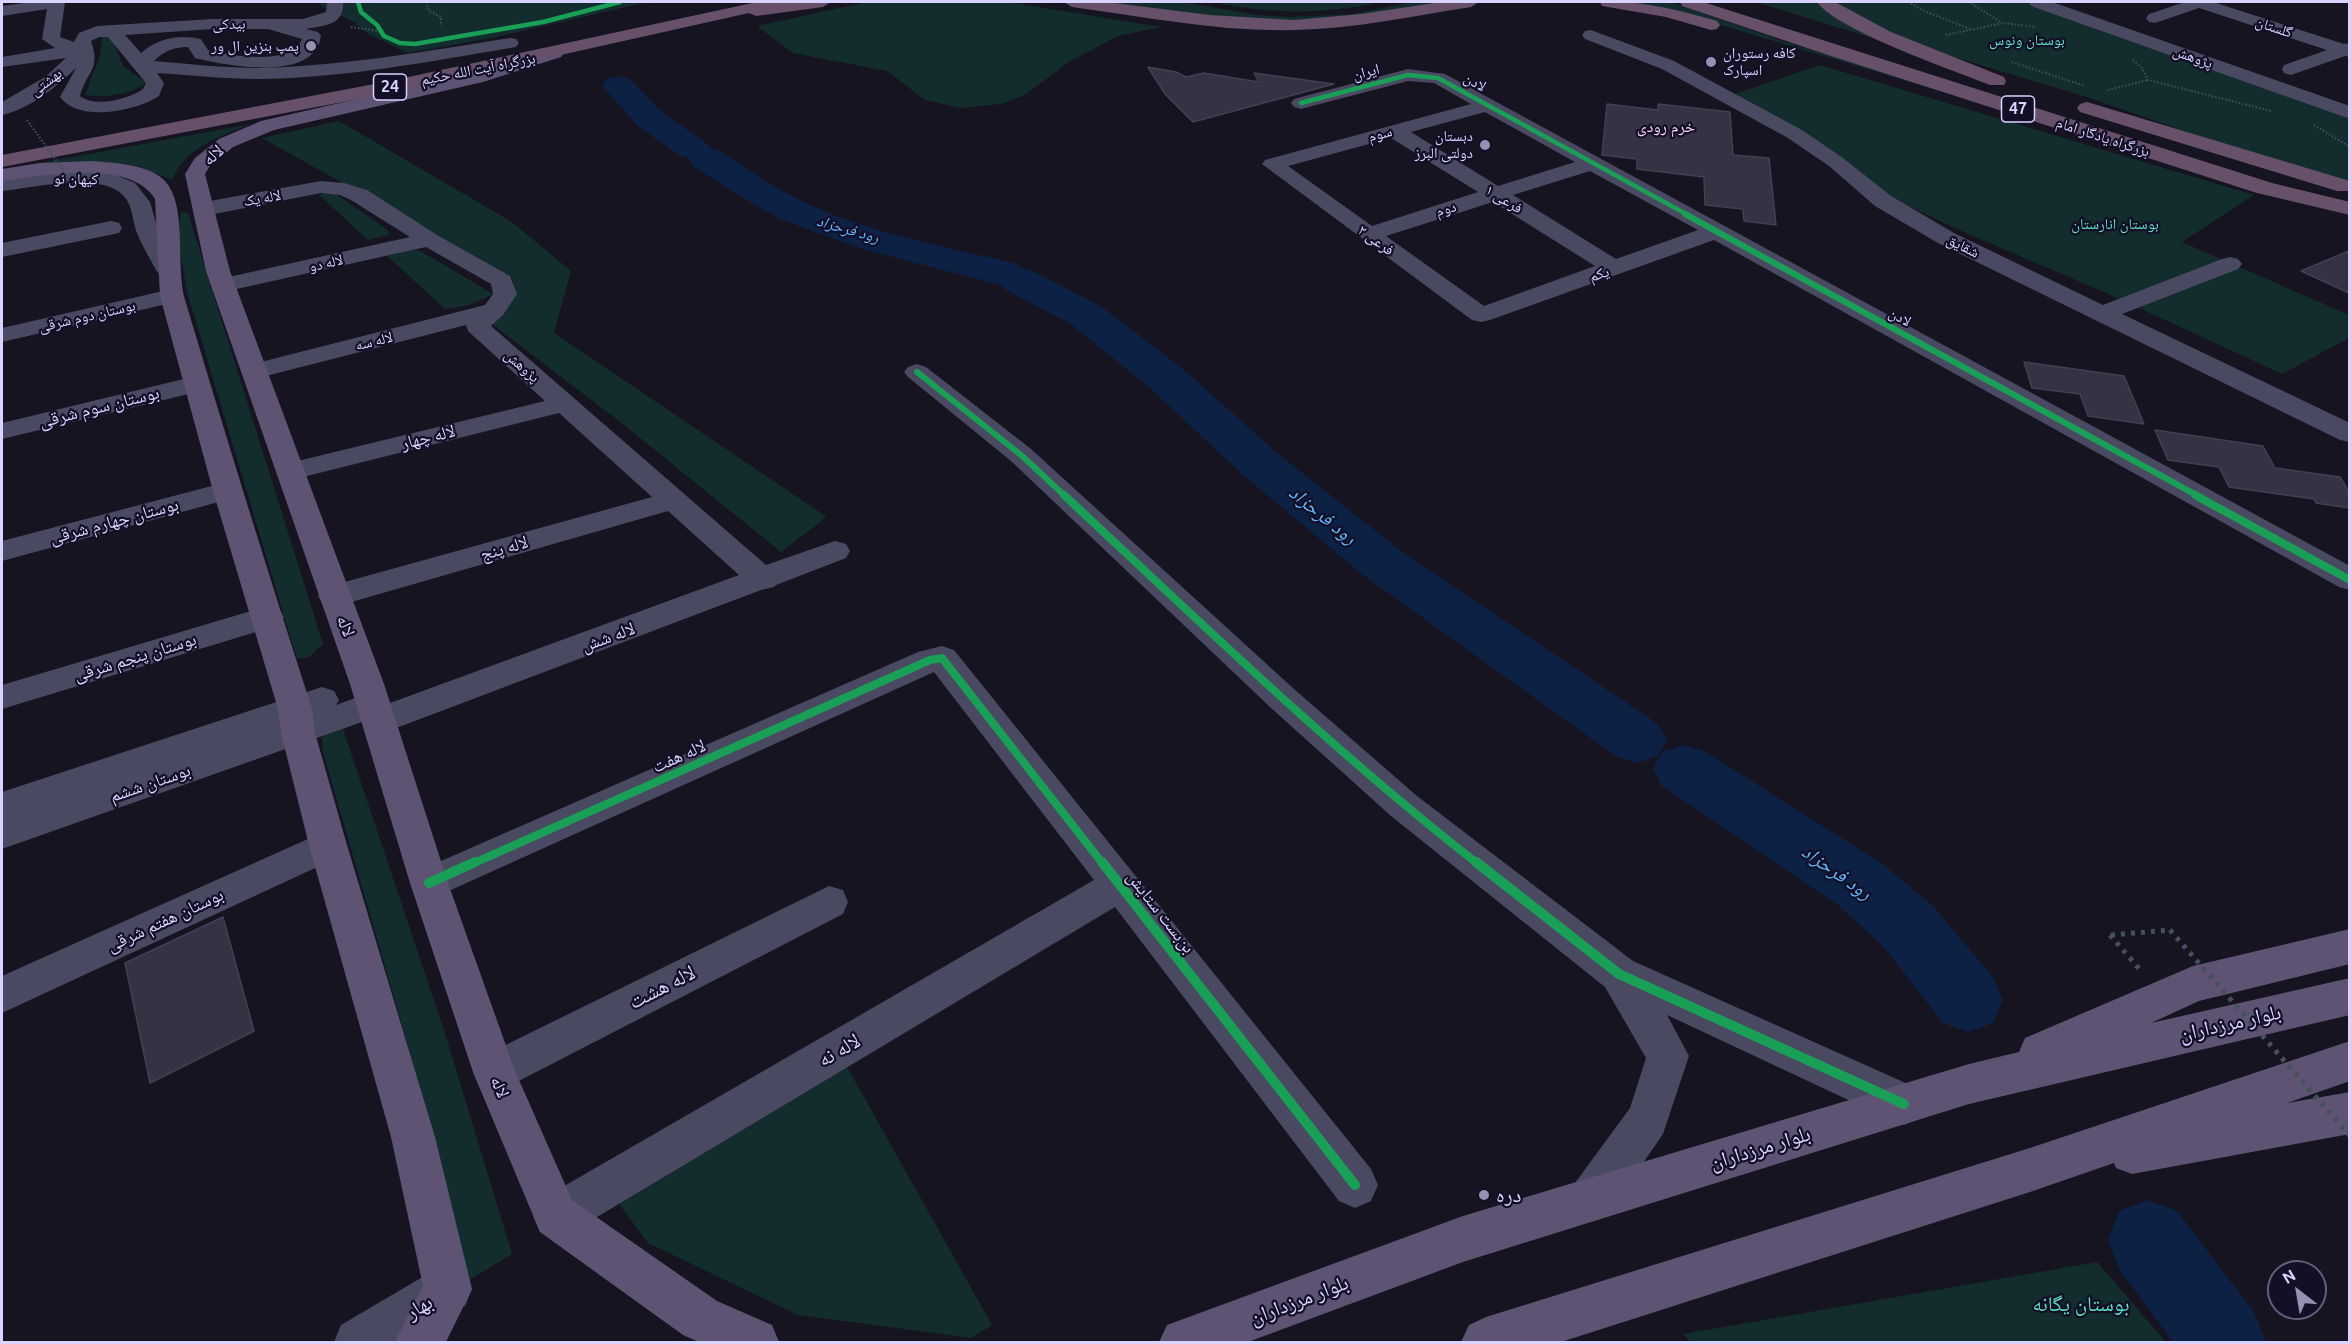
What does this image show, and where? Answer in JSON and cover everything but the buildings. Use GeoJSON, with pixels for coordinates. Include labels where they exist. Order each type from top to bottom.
{"type":"FeatureCollection","features":[{"type":"Feature","properties":{"kind":"highway","name":"بزرگراه آیت الله حکیم"},"geometry":{"type":"LineString","coordinates":[[2,161],[205,124],[555,54],[776,2]]}},
{"type":"Feature","properties":{"kind":"highway"},"geometry":{"type":"LineString","coordinates":[[706,18],[823,2]]}},
{"type":"Feature","properties":{"kind":"highway"},"geometry":{"type":"LineString","coordinates":[[1072,2],[1216,20],[1293,25],[1360,20],[1471,2]]}},
{"type":"Feature","properties":{"kind":"highway"},"geometry":{"type":"LineString","coordinates":[[1202,3],[1258,12],[1293,14],[1356,10],[1398,2]]}},
{"type":"Feature","properties":{"kind":"highway"},"geometry":{"type":"LineString","coordinates":[[1608,2],[1668,12],[2018,118],[2144,150]]}},
{"type":"Feature","properties":{"kind":"highway","name":"بزرگراه یادگار امام"},"geometry":{"type":"LineString","coordinates":[[1688,2],[1780,34],[2265,188],[2349,209]]}},
{"type":"Feature","properties":{"kind":"highway","name":"47"},"geometry":{"type":"LineString","coordinates":[[1736,2],[2020,88]]}},
{"type":"Feature","properties":{"kind":"highway"},"geometry":{"type":"LineString","coordinates":[[1825,2],[1842,14],[1872,29],[1997,81]]}},
{"type":"Feature","properties":{"kind":"highway","name":"بزرگراه آیت الله حکیم"},"geometry":{"type":"LineString","coordinates":[[264,91],[510,43],[636,14]]}},
{"type":"Feature","properties":{"kind":"highway","name":"بزرگراه یادگار امام"},"geometry":{"type":"LineString","coordinates":[[2064,101],[2349,188]]}},
{"type":"Feature","properties":{"kind":"highway"},"geometry":{"type":"LineString","coordinates":[[81,124],[161,110]]}},
{"type":"Feature","properties":{"kind":"highway"},"geometry":{"type":"LineString","coordinates":[[2265,188],[2349,221]]}},
{"type":"Feature","properties":{"kind":"main road","name":"لاله"},"geometry":{"type":"LineString","coordinates":[[555,54],[476,78],[295,118],[249,132],[212,153],[195,174],[218,271],[374,703],[429,883],[494,1072],[556,1216]]}},
{"type":"Feature","properties":{"kind":"main road"},"geometry":{"type":"LineString","coordinates":[[2,175],[81,167],[117,170],[143,176],[157,184],[165,198],[168,270],[172,296],[227,490],[268,618],[328,845],[413,1137],[448,1289],[420,1342]]}},
{"type":"Feature","properties":{"kind":"main road"},"geometry":{"type":"LineString","coordinates":[[1969,1084],[2193,984],[2349,946]]}},
{"type":"Feature","properties":{"kind":"main road","name":"بلوار مرزداران"},"geometry":{"type":"LineString","coordinates":[[1184,1342],[1462,1239],[1969,1084],[2349,996]]}},
{"type":"Feature","properties":{"kind":"main road"},"geometry":{"type":"LineString","coordinates":[[1486,1342],[2030,1170],[2349,1061]]}},
{"type":"Feature","properties":{"kind":"main road"},"geometry":{"type":"LineString","coordinates":[[2030,1170],[2349,1113]]}},
{"type":"Feature","properties":{"kind":"main road"},"geometry":{"type":"LineString","coordinates":[[556,1216],[700,1318],[755,1342]]}},
{"type":"Feature","properties":{"kind":"street"},"geometry":{"type":"LineString","coordinates":[[2,11],[56,2],[51,39],[63,45],[86,49]]}},
{"type":"Feature","properties":{"kind":"street","name":"بیدکی"},"geometry":{"type":"LineString","coordinates":[[86,49],[82,42],[86,35],[108,31],[318,21],[335,14],[335,2]]}},
{"type":"Feature","properties":{"kind":"street","name":"پژوهش"},"geometry":{"type":"LineString","coordinates":[[2037,2],[2349,114]]}},
{"type":"Feature","properties":{"kind":"street"},"geometry":{"type":"LineString","coordinates":[[2155,18],[2199,2]]}},
{"type":"Feature","properties":{"kind":"street","name":"گلستان"},"geometry":{"type":"LineString","coordinates":[[2199,2],[2348,50]]}},
{"type":"Feature","properties":{"kind":"street"},"geometry":{"type":"LineString","coordinates":[[137,59],[139,42],[146,37],[246,23]]}},
{"type":"Feature","properties":{"kind":"street"},"geometry":{"type":"LineString","coordinates":[[137,59],[177,42],[195,43],[201,54],[238,62],[293,57],[304,53],[308,48],[312,36],[269,24]]}},
{"type":"Feature","properties":{"kind":"street"},"geometry":{"type":"LineString","coordinates":[[86,49],[88,59],[84,76],[70,93],[73,102],[87,107],[126,102],[146,96],[155,87],[155,83],[114,33],[108,31]]}},
{"type":"Feature","properties":{"kind":"street","name":"شقایق"},"geometry":{"type":"LineString","coordinates":[[1591,35],[1668,65],[1770,120],[1836,162],[1883,201],[1913,220],[2349,434]]}},
{"type":"Feature","properties":{"kind":"street"},"geometry":{"type":"LineString","coordinates":[[137,59],[195,71],[296,73],[510,43]]}},
{"type":"Feature","properties":{"kind":"street"},"geometry":{"type":"LineString","coordinates":[[2,62],[86,49]]}},
{"type":"Feature","properties":{"kind":"street","name":"بهشتی"},"geometry":{"type":"LineString","coordinates":[[2,109],[52,81],[86,49]]}},
{"type":"Feature","properties":{"kind":"street"},"geometry":{"type":"LineString","coordinates":[[2291,69],[2348,50]]}},
{"type":"Feature","properties":{"kind":"street","name":"ایران"},"geometry":{"type":"LineString","coordinates":[[1301,103],[1408,75],[1438,78]]}},
{"type":"Feature","properties":{"kind":"street"},"geometry":{"type":"LineString","coordinates":[[2,117],[52,96],[84,76]]}},
{"type":"Feature","properties":{"kind":"street","name":"لادن"},"geometry":{"type":"LineString","coordinates":[[1438,78],[2349,580]]}},
{"type":"Feature","properties":{"kind":"street","name":"سوم"},"geometry":{"type":"LineString","coordinates":[[1272,164],[1488,105]]}},
{"type":"Feature","properties":{"kind":"street","name":"فرعی ۱"},"geometry":{"type":"LineString","coordinates":[[1393,130],[1614,268]]}},
{"type":"Feature","properties":{"kind":"street","name":"دوم"},"geometry":{"type":"LineString","coordinates":[[1368,234],[1593,163]]}},
{"type":"Feature","properties":{"kind":"street","name":"فرعی ۲"},"geometry":{"type":"LineString","coordinates":[[1272,164],[1481,315]]}},
{"type":"Feature","properties":{"kind":"street","name":"کیهان نو"},"geometry":{"type":"LineString","coordinates":[[2,185],[39,179],[88,176],[123,184],[138,198],[149,234],[168,270]]}},
{"type":"Feature","properties":{"kind":"street","name":"پژوهش"},"geometry":{"type":"LineString","coordinates":[[321,187],[344,189],[359,195],[429,240],[502,281],[505,294],[494,310],[477,326],[763,580]]}},
{"type":"Feature","properties":{"kind":"street","name":"لاله یک"},"geometry":{"type":"LineString","coordinates":[[204,208],[321,187]]}},
{"type":"Feature","properties":{"kind":"street"},"geometry":{"type":"LineString","coordinates":[[2,250],[111,228]]}},
{"type":"Feature","properties":{"kind":"street","name":"یکم"},"geometry":{"type":"LineString","coordinates":[[1481,315],[1717,231]]}},
{"type":"Feature","properties":{"kind":"street","name":"لاله دو"},"geometry":{"type":"LineString","coordinates":[[223,285],[429,240]]}},
{"type":"Feature","properties":{"kind":"street"},"geometry":{"type":"LineString","coordinates":[[2103,313],[2230,264]]}},
{"type":"Feature","properties":{"kind":"street","name":"بوستان دوم شرقی"},"geometry":{"type":"LineString","coordinates":[[2,335],[172,296]]}},
{"type":"Feature","properties":{"kind":"street","name":"لاله سه"},"geometry":{"type":"LineString","coordinates":[[254,371],[494,310]]}},
{"type":"Feature","properties":{"kind":"street"},"geometry":{"type":"LineString","coordinates":[[917,372],[1021,455],[1282,698],[1404,806],[1619,974],[1904,1104]]}},
{"type":"Feature","properties":{"kind":"street","name":"بوستان سوم شرقی"},"geometry":{"type":"LineString","coordinates":[[2,431],[196,384]]}},
{"type":"Feature","properties":{"kind":"street","name":"لاله چهار"},"geometry":{"type":"LineString","coordinates":[[291,471],[565,404]]}},
{"type":"Feature","properties":{"kind":"street","name":"بوستان چهارم شرقی"},"geometry":{"type":"LineString","coordinates":[[2,551],[227,490]]}},
{"type":"Feature","properties":{"kind":"street","name":"لاله پنج"},"geometry":{"type":"LineString","coordinates":[[334,596],[674,500]]}},
{"type":"Feature","properties":{"kind":"street","name":"لاله شش"},"geometry":{"type":"LineString","coordinates":[[296,721],[374,703],[763,580],[836,551]]}},
{"type":"Feature","properties":{"kind":"street","name":"بوستان پنجم شرقی"},"geometry":{"type":"LineString","coordinates":[[2,697],[268,618]]}},
{"type":"Feature","properties":{"kind":"street","name":"لاله هفت"},"geometry":{"type":"LineString","coordinates":[[429,883],[930,660],[942,658]]}},
{"type":"Feature","properties":{"kind":"street","name":"بن‌بست ستایش"},"geometry":{"type":"LineString","coordinates":[[942,658],[1355,1185]]}},
{"type":"Feature","properties":{"kind":"street","name":"بوستان ششم"},"geometry":{"type":"LineString","coordinates":[[2,806],[296,721]]}},
{"type":"Feature","properties":{"kind":"street","name":"بوستان ششم"},"geometry":{"type":"LineString","coordinates":[[2,834],[296,721]]}},
{"type":"Feature","properties":{"kind":"street","name":"بوستان هفتم شرقی"},"geometry":{"type":"LineString","coordinates":[[2,995],[328,845]]}},
{"type":"Feature","properties":{"kind":"street","name":"لاله نه"},"geometry":{"type":"LineString","coordinates":[[556,1216],[1121,885]]}},
{"type":"Feature","properties":{"kind":"street","name":"لاله هشت"},"geometry":{"type":"LineString","coordinates":[[494,1072],[830,902]]}},
{"type":"Feature","properties":{"kind":"street"},"geometry":{"type":"LineString","coordinates":[[1591,1199],[1648,1119],[1668,1056],[1619,974]]}},
{"type":"Feature","properties":{"kind":"street","name":"بهار"},"geometry":{"type":"LineString","coordinates":[[358,1342],[448,1289]]}},
{"type":"Feature","properties":{"kind":"path"},"geometry":{"type":"LineString","coordinates":[[426,2],[429,11],[441,17],[441,26]]}},
{"type":"Feature","properties":{"kind":"path"},"geometry":{"type":"LineString","coordinates":[[1908,2],[1924,11],[1971,29]]}},
{"type":"Feature","properties":{"kind":"path"},"geometry":{"type":"LineString","coordinates":[[1969,2],[2003,23]]}},
{"type":"Feature","properties":{"kind":"path"},"geometry":{"type":"LineString","coordinates":[[374,21],[382,36],[388,39]]}},
{"type":"Feature","properties":{"kind":"path"},"geometry":{"type":"LineString","coordinates":[[1944,36],[2003,23],[2042,28]]}},
{"type":"Feature","properties":{"kind":"path"},"geometry":{"type":"LineString","coordinates":[[2126,56],[2142,68],[2148,80]]}},
{"type":"Feature","properties":{"kind":"path"},"geometry":{"type":"LineString","coordinates":[[2103,91],[2148,80],[2281,113]]}},
{"type":"Feature","properties":{"kind":"path"},"geometry":{"type":"LineString","coordinates":[[27,120],[74,185]]}},
{"type":"Feature","properties":{"kind":"path"},"geometry":{"type":"LineString","coordinates":[[2312,124],[2349,147]]}},
{"type":"Feature","properties":{"kind":"path"},"geometry":{"type":"LineString","coordinates":[[2163,998],[2110,935],[2170,930],[2349,1136]]}},
{"type":"Feature","properties":{"kind":"green space"},"geometry":{"type":"Polygon","coordinates":[[[320,2],[648,2],[496,37],[408,53],[368,34],[354,22],[321,6],[320,2]]]}},
{"type":"Feature","properties":{"kind":"green space"},"geometry":{"type":"Polygon","coordinates":[[[867,2],[1008,2],[1161,27],[1118,36],[1069,62],[1025,95],[1001,104],[961,108],[925,100],[887,71],[793,53],[757,26],[867,2]]]}},
{"type":"Feature","properties":{"kind":"green space"},"geometry":{"type":"Polygon","coordinates":[[[1098,2],[1183,2],[1257,15],[1291,17],[1352,14],[1413,2],[1450,2],[1347,18],[1286,22],[1232,19],[1098,2]]]}},
{"type":"Feature","properties":{"kind":"green space"},"geometry":{"type":"Polygon","coordinates":[[[1214,2],[1379,2],[1318,11],[1276,11],[1214,2]]]}},
{"type":"Feature","properties":{"kind":"green space"},"geometry":{"type":"Polygon","coordinates":[[[1628,2],[1670,2],[1783,41],[2059,127],[1688,15],[1628,2]]]}},
{"type":"Feature","properties":{"kind":"green space"},"geometry":{"type":"Polygon","coordinates":[[[1756,2],[1816,2],[1827,10],[1936,58],[1756,2]]]}},
{"type":"Feature","properties":{"kind":"green space","name":"بوستان ونوس"},"geometry":{"type":"Polygon","coordinates":[[[1832,2],[2034,2],[2349,119],[2349,181],[1934,51],[1913,43],[1832,2]]]}},
{"type":"Feature","properties":{"kind":"green space"},"geometry":{"type":"Polygon","coordinates":[[[103,33],[111,36],[123,66],[147,83],[117,95],[85,95],[100,55],[103,33]]]}},
{"type":"Feature","properties":{"kind":"green space","name":"بوستان انارستان"},"geometry":{"type":"Polygon","coordinates":[[[1820,65],[2254,195],[2182,242],[2349,315],[2349,338],[2282,374],[2120,299],[1959,230],[1900,202],[1732,95],[1820,65]]]}},
{"type":"Feature","properties":{"kind":"green space"},"geometry":{"type":"Polygon","coordinates":[[[339,121],[512,222],[571,271],[554,333],[827,517],[781,552],[619,421],[493,325],[516,293],[512,278],[262,138],[339,121]]]}},
{"type":"Feature","properties":{"kind":"green space"},"geometry":{"type":"Polygon","coordinates":[[[251,124],[216,138],[195,151],[178,169],[172,180],[140,167],[119,164],[18,167],[251,124]]]}},
{"type":"Feature","properties":{"kind":"green space"},"geometry":{"type":"Polygon","coordinates":[[[335,193],[389,231],[388,235],[368,240],[318,194],[335,193]]]}},
{"type":"Feature","properties":{"kind":"green space"},"geometry":{"type":"Polygon","coordinates":[[[181,212],[188,213],[323,644],[309,657],[297,659],[187,292],[178,237],[181,212]]]}},
{"type":"Feature","properties":{"kind":"green space"},"geometry":{"type":"Polygon","coordinates":[[[415,249],[493,294],[470,305],[445,309],[387,256],[415,249]]]}},
{"type":"Feature","properties":{"kind":"green space"},"geometry":{"type":"Polygon","coordinates":[[[341,723],[444,1030],[512,1254],[463,1284],[408,1046],[323,752],[321,730],[341,723]]]}},
{"type":"Feature","properties":{"kind":"green space"},"geometry":{"type":"Polygon","coordinates":[[[846,1065],[992,1325],[972,1338],[798,1315],[648,1243],[619,1204],[846,1065]]]}},
{"type":"Feature","properties":{"kind":"green space","name":"بوستان یگانه"},"geometry":{"type":"Polygon","coordinates":[[[2097,1262],[2166,1342],[1690,1342],[1683,1334],[2097,1262]]]}},
{"type":"Feature","properties":{"kind":"waterway","name":"رود فرحزاد"},"geometry":{"type":"LineString","coordinates":[[618,86],[651,120],[693,149]]}},
{"type":"Feature","properties":{"kind":"waterway","name":"رود فرحزاد"},"geometry":{"type":"LineString","coordinates":[[706,158],[769,198],[795,212],[832,227],[880,242],[1003,273]]}},
{"type":"Feature","properties":{"kind":"waterway","name":"رود فرحزاد"},"geometry":{"type":"LineString","coordinates":[[1018,280],[1086,315],[1167,379],[1259,463],[1382,563],[1637,740]]}},
{"type":"Feature","properties":{"kind":"waterway","name":"رود فرحزاد"},"geometry":{"type":"LineString","coordinates":[[1684,769],[1861,885],[1908,926],[1968,1000]]}},
{"type":"Feature","properties":{"kind":"waterway","name":"رود فرحزاد"},"geometry":{"type":"LineString","coordinates":[[2148,1240],[2224,1342]]}},
{"type":"Feature","properties":{"kind":"cycle path"},"geometry":{"type":"LineString","coordinates":[[358,2],[361,12],[377,25],[387,39],[415,44],[543,22],[620,2]]}},
{"type":"Feature","properties":{"kind":"cycle path"},"geometry":{"type":"LineString","coordinates":[[1301,103],[1408,75],[1438,78],[2350,580]]}},
{"type":"Feature","properties":{"kind":"cycle path"},"geometry":{"type":"LineString","coordinates":[[917,372],[1021,455],[1282,698],[1404,806],[1619,974],[1904,1104]]}},
{"type":"Feature","properties":{"kind":"cycle path"},"geometry":{"type":"LineString","coordinates":[[429,883],[930,660],[942,658],[1355,1185]]}},
{"type":"Feature","properties":{"kind":"place","name":"پمپ بنزین ال ور"},"geometry":{"type":"Point","coordinates":[311,46]}},
{"type":"Feature","properties":{"kind":"place","name":"کافه رستوران اسپارک"},"geometry":{"type":"Point","coordinates":[1711,62]}},
{"type":"Feature","properties":{"kind":"place","name":"دبستان دولتی البرز"},"geometry":{"type":"Point","coordinates":[1485,145]}},
{"type":"Feature","properties":{"kind":"place","name":"دره"},"geometry":{"type":"Point","coordinates":[1484,1195]}},
{"type":"Feature","properties":{"kind":"district","name":"خرم رودی"},"geometry":{"type":"Point","coordinates":[1666,127]}}]}
